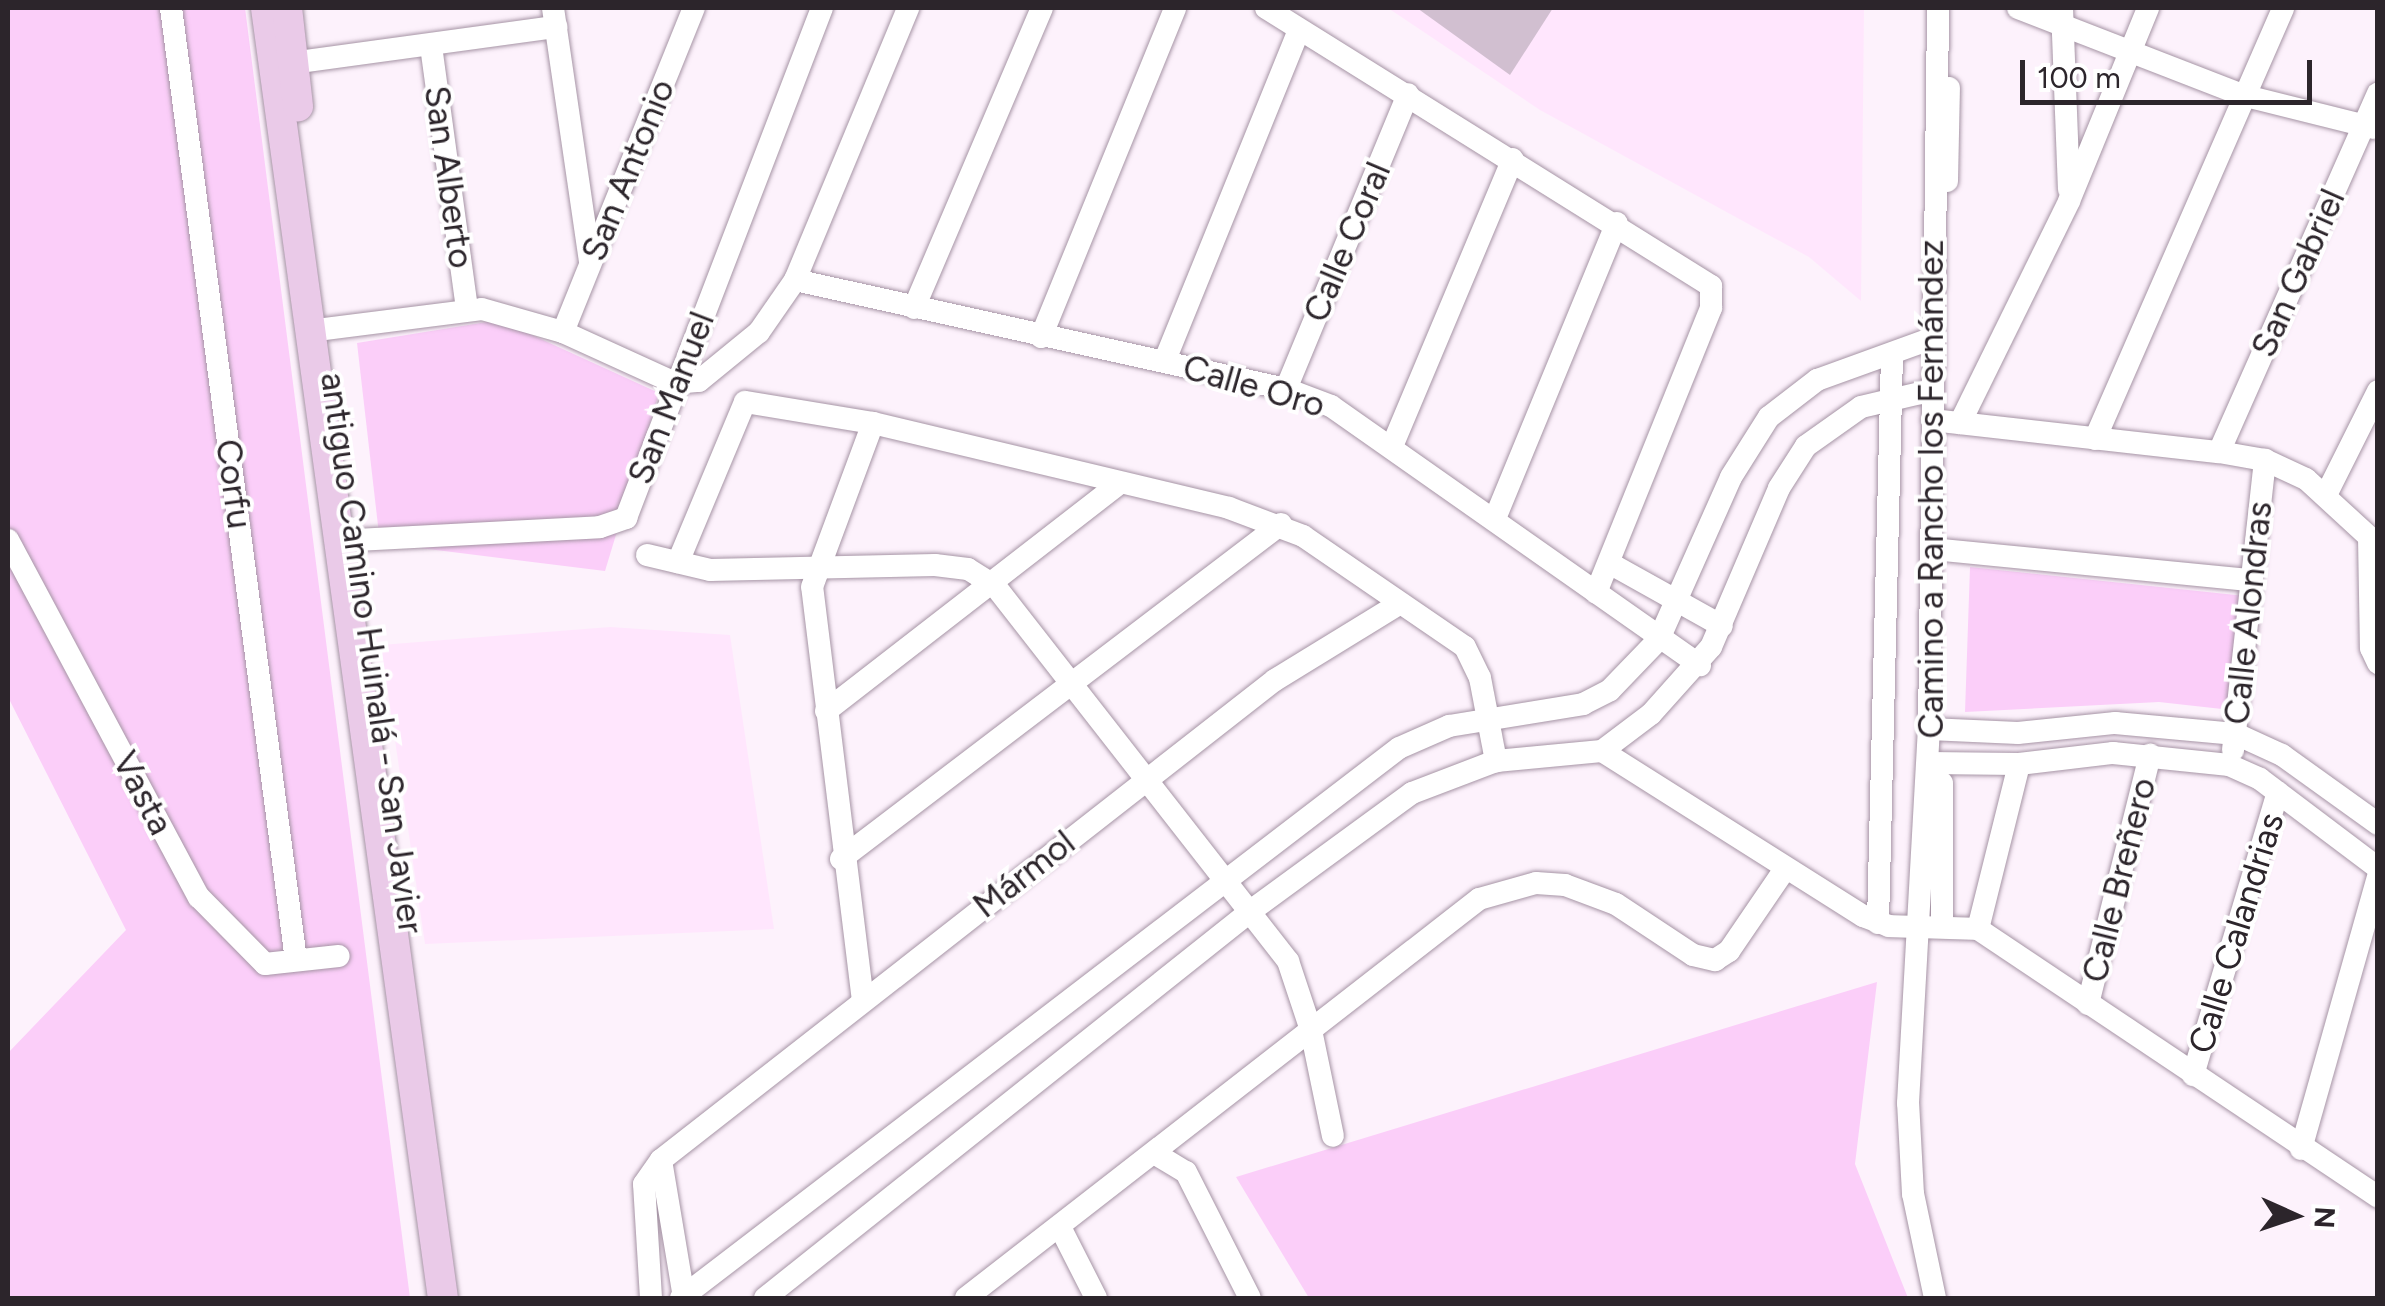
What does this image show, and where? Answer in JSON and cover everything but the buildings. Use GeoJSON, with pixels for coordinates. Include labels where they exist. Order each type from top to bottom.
{"type":"FeatureCollection","features":[{"type":"Feature","properties":{"kind":"main road"},"geometry":{"type":"LineString","coordinates":[[266,8],[283,65],[443,1298]]}},
{"type":"Feature","properties":{"kind":"main road"},"geometry":{"type":"LineString","coordinates":[[283,65],[287,8]]}},
{"type":"Feature","properties":{"kind":"main road","name":"antiguo Camino Huinalá - San Javier"},"geometry":{"type":"LineString","coordinates":[[347,541],[459,1298]]}},
{"type":"Feature","properties":{"kind":"street","name":"Corfu"},"geometry":{"type":"LineString","coordinates":[[171,8],[296,960]]}},
{"type":"Feature","properties":{"kind":"street"},"geometry":{"type":"LineString","coordinates":[[678,8],[682,37]]}},
{"type":"Feature","properties":{"kind":"street","name":"San Antonio"},"geometry":{"type":"LineString","coordinates":[[563,332],[694,8]]}},
{"type":"Feature","properties":{"kind":"street","name":"San Manuel"},"geometry":{"type":"LineString","coordinates":[[347,541],[600,528],[626,518],[822,8]]}},
{"type":"Feature","properties":{"kind":"street"},"geometry":{"type":"LineString","coordinates":[[318,329],[467,309],[563,332],[675,383],[699,382],[729,360],[795,280],[908,8]]}},
{"type":"Feature","properties":{"kind":"street"},"geometry":{"type":"LineString","coordinates":[[914,308],[1042,8]]}},
{"type":"Feature","properties":{"kind":"street"},"geometry":{"type":"LineString","coordinates":[[1042,337],[1174,8]]}},
{"type":"Feature","properties":{"kind":"street"},"geometry":{"type":"LineString","coordinates":[[1266,8],[1704,278],[1714,296],[1611,564],[1596,593]]}},
{"type":"Feature","properties":{"kind":"street","name":"Camino a Rancho los Fernández"},"geometry":{"type":"LineString","coordinates":[[1935,1298],[1909,1147],[1915,970],[1931,926],[1939,550],[1946,422],[1933,390],[1938,8]]}},
{"type":"Feature","properties":{"kind":"street"},"geometry":{"type":"LineString","coordinates":[[1946,422],[1954,8]]}},
{"type":"Feature","properties":{"kind":"street"},"geometry":{"type":"LineString","coordinates":[[2018,8],[2063,17],[2127,53],[2242,95],[2370,127]]}},
{"type":"Feature","properties":{"kind":"street"},"geometry":{"type":"LineString","coordinates":[[1946,422],[2069,201],[2148,8]]}},
{"type":"Feature","properties":{"kind":"street"},"geometry":{"type":"LineString","coordinates":[[2095,439],[2283,8]]}},
{"type":"Feature","properties":{"kind":"street"},"geometry":{"type":"LineString","coordinates":[[283,65],[431,46],[554,17],[590,263]]}},
{"type":"Feature","properties":{"kind":"street"},"geometry":{"type":"LineString","coordinates":[[2063,17],[2069,201]]}},
{"type":"Feature","properties":{"kind":"street"},"geometry":{"type":"LineString","coordinates":[[1165,360],[1299,30]]}},
{"type":"Feature","properties":{"kind":"street","name":"San Alberto"},"geometry":{"type":"LineString","coordinates":[[431,46],[467,309]]}},
{"type":"Feature","properties":{"kind":"street","name":"Calle Coral"},"geometry":{"type":"LineString","coordinates":[[1286,389],[1408,94]]}},
{"type":"Feature","properties":{"kind":"street","name":"San Gabriel"},"geometry":{"type":"LineString","coordinates":[[2218,452],[2370,127],[2378,94]]}},
{"type":"Feature","properties":{"kind":"street"},"geometry":{"type":"LineString","coordinates":[[1393,444],[1513,159]]}},
{"type":"Feature","properties":{"kind":"street"},"geometry":{"type":"LineString","coordinates":[[1496,516],[1617,223]]}},
{"type":"Feature","properties":{"kind":"street","name":"Calle Oro"},"geometry":{"type":"LineString","coordinates":[[795,280],[1042,337],[1165,360],[1286,389],[1330,406],[1393,444],[1496,516],[1596,593],[1700,665]]}},
{"type":"Feature","properties":{"kind":"street"},"geometry":{"type":"LineString","coordinates":[[661,1160],[683,1298],[1226,876],[1399,748],[1449,726],[1583,704],[1610,690],[1659,638],[1679,603],[1730,477],[1769,417],[1817,380],[1934,338]]}},
{"type":"Feature","properties":{"kind":"street"},"geometry":{"type":"LineString","coordinates":[[1878,923],[1892,354]]}},
{"type":"Feature","properties":{"kind":"street"},"geometry":{"type":"LineString","coordinates":[[766,1298],[1252,910],[1412,793],[1496,761],[1602,751],[1700,665],[1722,626],[1790,467],[1824,428],[1892,395],[1933,390]]}},
{"type":"Feature","properties":{"kind":"street"},"geometry":{"type":"LineString","coordinates":[[2326,495],[2378,391]]}},
{"type":"Feature","properties":{"kind":"street"},"geometry":{"type":"LineString","coordinates":[[678,562],[746,402],[873,424],[1281,524],[1465,647],[1480,678],[1496,761]]}},
{"type":"Feature","properties":{"kind":"street"},"geometry":{"type":"LineString","coordinates":[[1946,422],[2265,460],[2326,495],[2362,527],[2373,548],[2370,635],[2378,664]]}},
{"type":"Feature","properties":{"kind":"street"},"geometry":{"type":"LineString","coordinates":[[864,1002],[841,859],[812,602],[816,568],[873,424]]}},
{"type":"Feature","properties":{"kind":"street","name":"Calle Alondras"},"geometry":{"type":"LineString","coordinates":[[2229,764],[2236,734],[2265,460]]}},
{"type":"Feature","properties":{"kind":"street"},"geometry":{"type":"LineString","coordinates":[[826,711],[995,586],[1119,484]]}},
{"type":"Feature","properties":{"kind":"street"},"geometry":{"type":"LineString","coordinates":[[841,859],[1281,524]]}},
{"type":"Feature","properties":{"kind":"street","name":"Vasta"},"geometry":{"type":"LineString","coordinates":[[8,540],[199,898],[265,964],[339,956]]}},
{"type":"Feature","properties":{"kind":"street"},"geometry":{"type":"LineString","coordinates":[[1939,550],[2250,580]]}},
{"type":"Feature","properties":{"kind":"street"},"geometry":{"type":"LineString","coordinates":[[648,554],[710,570],[935,564],[968,569],[995,586],[1069,684],[1226,876],[1292,969],[1312,1030],[1333,1136]]}},
{"type":"Feature","properties":{"kind":"street"},"geometry":{"type":"LineString","coordinates":[[1611,564],[1722,626]]}},
{"type":"Feature","properties":{"kind":"street","name":"Mármol"},"geometry":{"type":"LineString","coordinates":[[661,1160],[1275,680],[1399,604]]}},
{"type":"Feature","properties":{"kind":"street"},"geometry":{"type":"LineString","coordinates":[[1937,729],[2018,733],[2115,723],[2236,734],[2282,755],[2378,824]]}},
{"type":"Feature","properties":{"kind":"street"},"geometry":{"type":"LineString","coordinates":[[1602,751],[1785,869],[1878,923],[1978,928],[2378,1198]]}},
{"type":"Feature","properties":{"kind":"street"},"geometry":{"type":"LineString","coordinates":[[1935,764],[2020,764],[2150,755],[2229,764],[2278,792],[2378,868]]}},
{"type":"Feature","properties":{"kind":"street","name":"Calle Breñero"},"geometry":{"type":"LineString","coordinates":[[2088,1004],[2150,755]]}},
{"type":"Feature","properties":{"kind":"street"},"geometry":{"type":"LineString","coordinates":[[1978,928],[2020,764]]}},
{"type":"Feature","properties":{"kind":"street","name":"Calle Calandrias"},"geometry":{"type":"LineString","coordinates":[[2193,1075],[2278,792]]}},
{"type":"Feature","properties":{"kind":"street"},"geometry":{"type":"LineString","coordinates":[[971,1297],[1480,899],[1536,884],[1592,892],[1693,955],[1714,960],[1729,951],[1785,869]]}},
{"type":"Feature","properties":{"kind":"street"},"geometry":{"type":"LineString","coordinates":[[2301,1149],[2378,878]]}},
{"type":"Feature","properties":{"kind":"street"},"geometry":{"type":"LineString","coordinates":[[1154,1154],[1186,1172],[1250,1298]]}},
{"type":"Feature","properties":{"kind":"street"},"geometry":{"type":"LineString","coordinates":[[651,1298],[644,1184],[661,1160]]}},
{"type":"Feature","properties":{"kind":"street"},"geometry":{"type":"LineString","coordinates":[[1060,1227],[1096,1298]]}},
{"type":"Feature","properties":{"kind":"shaded area"},"geometry":{"type":"Polygon","coordinates":[[[8,8],[245,8],[410,1298],[8,1298],[8,1053],[126,930],[8,697],[8,8]]]}},
{"type":"Feature","properties":{"kind":"shaded area"},"geometry":{"type":"Polygon","coordinates":[[[1388,8],[1864,8],[1861,301],[1809,257],[1540,110],[1388,8]]]}},
{"type":"Feature","properties":{"kind":"shaded area"},"geometry":{"type":"Polygon","coordinates":[[[499,320],[659,393],[605,571],[380,543],[357,343],[499,320]]]}},
{"type":"Feature","properties":{"kind":"shaded area"},"geometry":{"type":"Polygon","coordinates":[[[1970,567],[2245,596],[2231,710],[2159,702],[1965,712],[1970,567]]]}},
{"type":"Feature","properties":{"kind":"shaded area"},"geometry":{"type":"Polygon","coordinates":[[[610,627],[730,635],[774,929],[425,944],[381,645],[610,627]]]}},
{"type":"Feature","properties":{"kind":"shaded area"},"geometry":{"type":"Polygon","coordinates":[[[1877,982],[1855,1164],[1908,1298],[1309,1298],[1236,1177],[1877,982]]]}}]}
